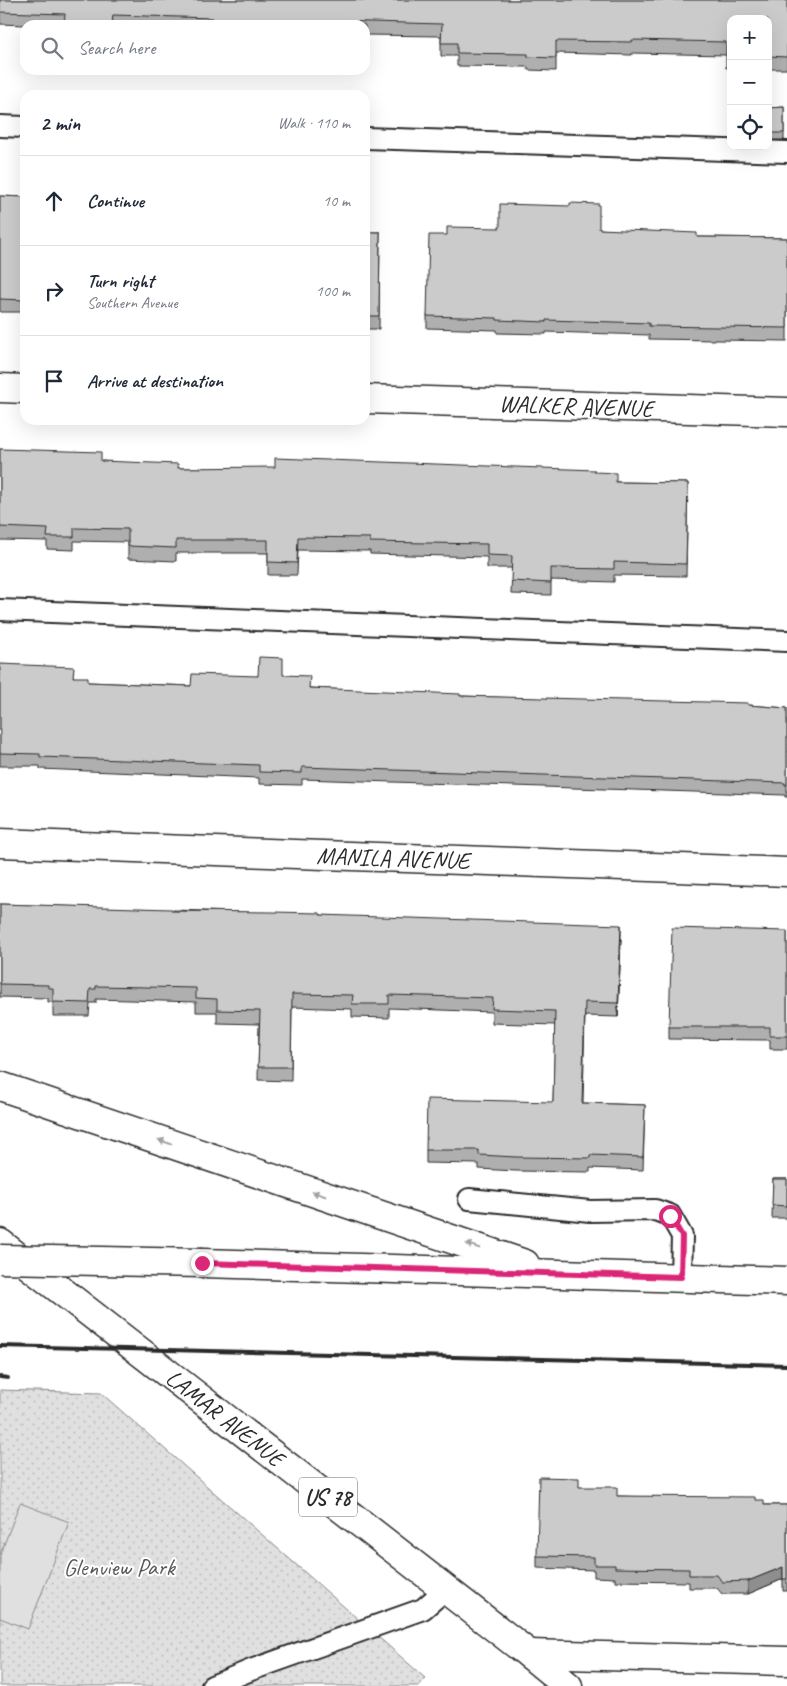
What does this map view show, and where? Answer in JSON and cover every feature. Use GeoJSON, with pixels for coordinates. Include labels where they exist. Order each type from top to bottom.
{"type":"FeatureCollection","features":[{"type":"Feature","properties":{"kind":"main road"},"geometry":{"type":"LineString","coordinates":[[0,388],[20,389]]}},
{"type":"Feature","properties":{"kind":"main road","name":"WALKER AVENUE"},"geometry":{"type":"LineString","coordinates":[[370,400],[787,412]]}},
{"type":"Feature","properties":{"kind":"main road","name":"MANILA AVENUE"},"geometry":{"type":"LineString","coordinates":[[0,843],[787,872]]}},
{"type":"Feature","properties":{"kind":"main road"},"geometry":{"type":"LineString","coordinates":[[0,1086],[552,1273]]}},
{"type":"Feature","properties":{"kind":"main road","name":"LAMAR AVENUE"},"geometry":{"type":"LineString","coordinates":[[0,1243],[568,1686]]}},
{"type":"Feature","properties":{"kind":"main road"},"geometry":{"type":"LineString","coordinates":[[0,1259],[787,1280]]}},
{"type":"Feature","properties":{"kind":"main road"},"geometry":{"type":"LineString","coordinates":[[529,1654],[787,1662]]}},
{"type":"Feature","properties":{"kind":"lane"},"geometry":{"type":"LineString","coordinates":[[0,126],[20,127]]}},
{"type":"Feature","properties":{"kind":"lane"},"geometry":{"type":"LineString","coordinates":[[370,138],[787,152]]}},
{"type":"Feature","properties":{"kind":"lane"},"geometry":{"type":"LineString","coordinates":[[0,610],[787,641]]}},
{"type":"Feature","properties":{"kind":"lane"},"geometry":{"type":"LineString","coordinates":[[469,1199],[590,1211],[654,1210],[670,1216],[682,1236],[681,1277]]}},
{"type":"Feature","properties":{"kind":"lane"},"geometry":{"type":"LineString","coordinates":[[212,1686],[251,1670],[423,1609],[446,1589]]}},
{"type":"Feature","properties":{"kind":"green space","name":"Glenview Park"},"geometry":{"type":"Polygon","coordinates":[[[0,1390],[101,1393],[425,1678],[419,1686],[0,1686],[0,1390]]]}},
{"type":"Feature","properties":{"kind":"green space"},"geometry":{"type":"Polygon","coordinates":[[[20,1503],[69,1522],[28,1629],[0,1618],[0,1555],[20,1503]]]}},
{"type":"Feature","properties":{"kind":"building"},"geometry":{"type":"Polygon","coordinates":[[[0,0],[787,0],[787,57],[772,56],[772,15],[727,15],[727,55],[726,42],[556,41],[556,58],[528,57],[528,54],[457,53],[457,43],[441,43],[442,24],[370,22],[370,20],[213,20],[213,18],[113,15],[112,20],[64,20],[65,14],[0,12],[0,0]]]}},
{"type":"Feature","properties":{"kind":"building"},"geometry":{"type":"Polygon","coordinates":[[[784,107],[784,133],[772,133],[772,108],[784,107]]]}},
{"type":"Feature","properties":{"kind":"building"},"geometry":{"type":"Polygon","coordinates":[[[0,196],[20,197],[20,300],[0,299],[0,196]]]}},
{"type":"Feature","properties":{"kind":"building"},"geometry":{"type":"Polygon","coordinates":[[[570,203],[599,204],[599,229],[697,233],[697,237],[787,238],[787,328],[649,326],[649,323],[546,320],[546,322],[497,320],[497,318],[427,316],[429,235],[447,235],[447,227],[500,228],[500,204],[570,206],[570,203]]]}},
{"type":"Feature","properties":{"kind":"building"},"geometry":{"type":"Polygon","coordinates":[[[370,232],[380,232],[379,316],[370,316],[370,232]]]}},
{"type":"Feature","properties":{"kind":"building"},"geometry":{"type":"Polygon","coordinates":[[[0,449],[101,452],[101,461],[178,464],[178,468],[275,467],[275,458],[595,470],[595,472],[616,473],[616,482],[688,483],[686,564],[614,562],[614,569],[551,568],[551,583],[511,581],[512,556],[487,555],[487,544],[370,542],[370,538],[298,537],[297,563],[268,562],[268,540],[176,540],[176,548],[128,546],[128,529],[74,528],[74,537],[47,537],[48,529],[0,527],[0,449]]]}},
{"type":"Feature","properties":{"kind":"building"},"geometry":{"type":"Polygon","coordinates":[[[259,657],[283,658],[283,675],[310,676],[309,688],[460,694],[460,696],[748,703],[748,705],[787,708],[787,785],[785,783],[302,767],[302,773],[259,772],[259,765],[40,757],[40,754],[0,753],[0,664],[74,667],[73,677],[88,677],[88,682],[191,686],[192,674],[258,676],[259,657]]]}},
{"type":"Feature","properties":{"kind":"building"},"geometry":{"type":"Polygon","coordinates":[[[0,904],[172,909],[172,911],[320,913],[320,915],[621,925],[618,1003],[585,1002],[582,1103],[645,1105],[643,1157],[590,1155],[590,1158],[516,1157],[479,1155],[479,1150],[426,1150],[427,1099],[553,1102],[555,1011],[492,1009],[493,998],[389,995],[389,1004],[352,1004],[353,995],[292,994],[291,1067],[258,1067],[260,1011],[217,1010],[217,999],[196,998],[196,988],[96,986],[96,989],[90,989],[89,1003],[53,1002],[53,988],[48,988],[48,985],[0,984],[0,904]]]}},
{"type":"Feature","properties":{"kind":"building"},"geometry":{"type":"Polygon","coordinates":[[[672,928],[787,931],[787,1036],[770,1036],[770,1027],[669,1027],[672,928]]]}},
{"type":"Feature","properties":{"kind":"building"},"geometry":{"type":"Polygon","coordinates":[[[773,1179],[787,1179],[787,1206],[772,1205],[773,1179]]]}},
{"type":"Feature","properties":{"kind":"building"},"geometry":{"type":"Polygon","coordinates":[[[539,1477],[579,1478],[579,1487],[617,1487],[617,1496],[755,1497],[755,1500],[764,1500],[764,1505],[787,1505],[787,1579],[783,1579],[783,1567],[748,1581],[722,1582],[717,1575],[689,1575],[689,1569],[615,1568],[615,1565],[594,1565],[594,1557],[537,1556],[539,1477]]]}},
{"type":"Feature","properties":{"kind":"railway"},"geometry":{"type":"LineString","coordinates":[[0,1346],[787,1365]]}},
{"type":"Feature","properties":{"kind":"railway"},"geometry":{"type":"LineString","coordinates":[[0,1377],[8,1378]]}},
{"type":"Feature","properties":{"kind":"route"},"geometry":{"type":"LineString","coordinates":[[202,1263],[681,1277],[682,1236],[670,1216]]}}]}
